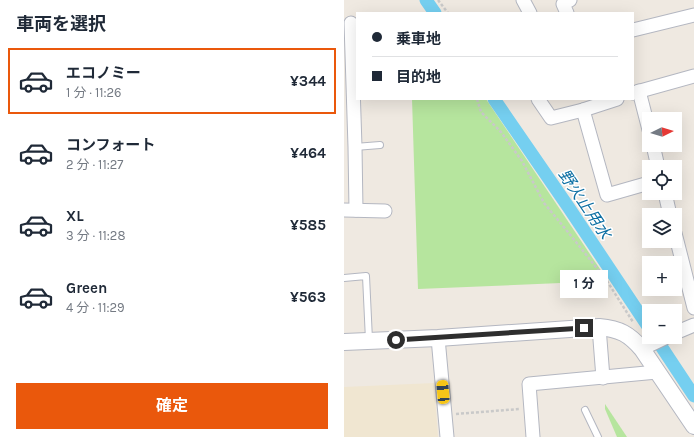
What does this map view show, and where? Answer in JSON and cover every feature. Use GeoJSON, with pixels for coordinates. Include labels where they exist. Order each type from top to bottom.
{"type":"FeatureCollection","features":[{"type":"Feature","properties":{"kind":"street"},"geometry":{"type":"LineString","coordinates":[[523,0],[529,12]]}},
{"type":"Feature","properties":{"kind":"street"},"geometry":{"type":"LineString","coordinates":[[567,12],[563,4],[570,0]]}},
{"type":"Feature","properties":{"kind":"street"},"geometry":{"type":"LineString","coordinates":[[634,30],[694,15]]}},
{"type":"Feature","properties":{"kind":"street"},"geometry":{"type":"LineString","coordinates":[[351,23],[355,147],[350,210],[385,211]]}},
{"type":"Feature","properties":{"kind":"street"},"geometry":{"type":"LineString","coordinates":[[643,112],[636,92],[694,76]]}},
{"type":"Feature","properties":{"kind":"street"},"geometry":{"type":"LineString","coordinates":[[539,100],[551,118],[614,100]]}},
{"type":"Feature","properties":{"kind":"street"},"geometry":{"type":"LineString","coordinates":[[583,110],[607,195],[642,185]]}},
{"type":"Feature","properties":{"kind":"street"},"geometry":{"type":"LineString","coordinates":[[679,248],[694,308]]}},
{"type":"Feature","properties":{"kind":"street"},"geometry":{"type":"LineString","coordinates":[[682,330],[694,325]]}},
{"type":"Feature","properties":{"kind":"street"},"geometry":{"type":"LineString","coordinates":[[344,342],[438,338],[599,327],[610,328],[633,338],[642,340]]}},
{"type":"Feature","properties":{"kind":"street"},"geometry":{"type":"LineString","coordinates":[[599,327],[603,378]]}},
{"type":"Feature","properties":{"kind":"street"},"geometry":{"type":"LineString","coordinates":[[438,338],[447,437]]}},
{"type":"Feature","properties":{"kind":"street"},"geometry":{"type":"LineString","coordinates":[[656,344],[657,372],[694,426]]}},
{"type":"Feature","properties":{"kind":"street"},"geometry":{"type":"LineString","coordinates":[[532,437],[529,384],[657,372]]}},
{"type":"Feature","properties":{"kind":"lane"},"geometry":{"type":"LineString","coordinates":[[355,147],[380,145]]}},
{"type":"Feature","properties":{"kind":"lane"},"geometry":{"type":"LineString","coordinates":[[344,278],[366,276],[369,341]]}},
{"type":"Feature","properties":{"kind":"lane"},"geometry":{"type":"LineString","coordinates":[[586,410],[598,437]]}},
{"type":"Feature","properties":{"kind":"path"},"geometry":{"type":"LineString","coordinates":[[438,0],[447,12]]}},
{"type":"Feature","properties":{"kind":"path"},"geometry":{"type":"LineString","coordinates":[[477,100],[481,112],[501,132],[518,155],[544,203],[607,281],[636,327]]}},
{"type":"Feature","properties":{"kind":"path"},"geometry":{"type":"LineString","coordinates":[[455,414],[525,409]]}},
{"type":"Feature","properties":{"kind":"shaded area"},"geometry":{"type":"Polygon","coordinates":[[[434,383],[438,437],[344,437],[344,387],[434,383]]]}},
{"type":"Feature","properties":{"kind":"green space"},"geometry":{"type":"Polygon","coordinates":[[[412,100],[487,100],[608,281],[418,289],[412,100]]]}},
{"type":"Feature","properties":{"kind":"green space"},"geometry":{"type":"Polygon","coordinates":[[[605,404],[627,437],[617,437],[605,409],[605,404]]]}},
{"type":"Feature","properties":{"kind":"waterway","name":"野火止用水"},"geometry":{"type":"LineString","coordinates":[[426,0],[434,12]]}},
{"type":"Feature","properties":{"kind":"waterway","name":"野火止用水"},"geometry":{"type":"LineString","coordinates":[[495,100],[642,318]]}},
{"type":"Feature","properties":{"kind":"waterway","name":"野火止用水"},"geometry":{"type":"LineString","coordinates":[[660,344],[694,396]]}},
{"type":"Feature","properties":{"kind":"route"},"geometry":{"type":"LineString","coordinates":[[396,340],[584,328]]}}]}
